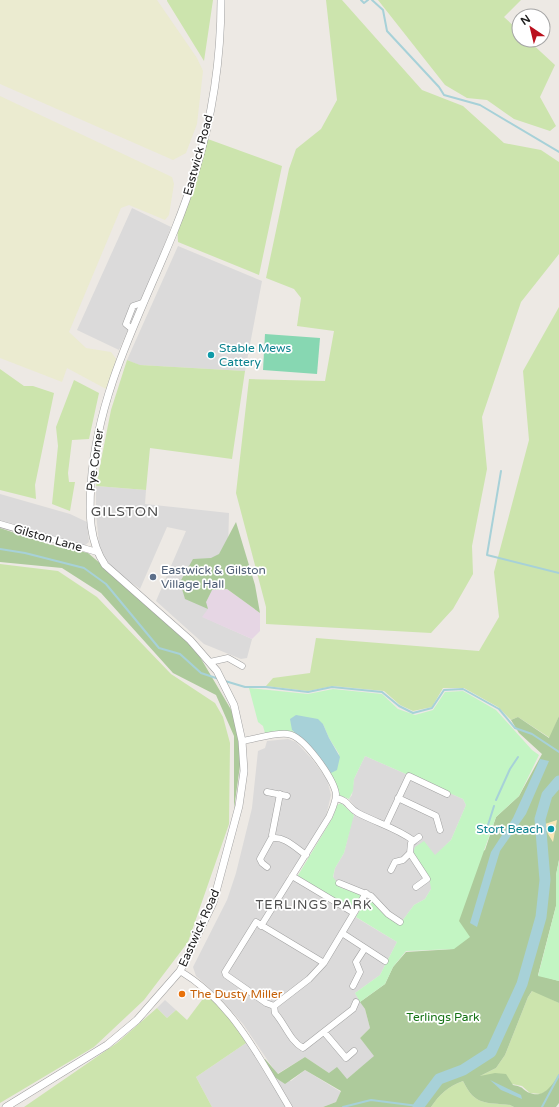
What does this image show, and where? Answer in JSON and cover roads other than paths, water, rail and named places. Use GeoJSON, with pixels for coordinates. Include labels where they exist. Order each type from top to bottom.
{"type":"FeatureCollection","features":[{"type":"Feature","properties":{"kind":"street","name":"Eastwick Road"},"geometry":{"type":"LineString","coordinates":[[143,302],[184,205],[204,142],[209,118],[221,30],[220,0]]}},
{"type":"Feature","properties":{"kind":"street","name":"Pye Corner"},"geometry":{"type":"LineString","coordinates":[[143,302],[123,350],[98,430],[92,463],[90,523],[97,552],[105,565],[184,634],[217,671]]}},
{"type":"Feature","properties":{"kind":"street","name":"Gilston Lane"},"geometry":{"type":"LineString","coordinates":[[0,524],[97,552]]}},
{"type":"Feature","properties":{"kind":"street"},"geometry":{"type":"LineString","coordinates":[[210,662],[228,658],[242,666]]}},
{"type":"Feature","properties":{"kind":"street","name":"Eastwick Road"},"geometry":{"type":"LineString","coordinates":[[6,1107],[107,1045],[137,1020],[180,971],[213,903],[227,856],[242,789],[244,771],[242,741],[234,705],[217,671]]}},
{"type":"Feature","properties":{"kind":"street"},"geometry":{"type":"LineString","coordinates":[[242,741],[288,734],[296,737],[329,775],[336,792],[336,798],[329,817],[306,855],[225,972],[226,975],[266,1003],[274,1006]]}},
{"type":"Feature","properties":{"kind":"street"},"geometry":{"type":"LineString","coordinates":[[386,825],[409,776],[447,794]]}},
{"type":"Feature","properties":{"kind":"street"},"geometry":{"type":"LineString","coordinates":[[267,792],[287,796]]}},
{"type":"Feature","properties":{"kind":"street"},"geometry":{"type":"LineString","coordinates":[[274,838],[272,835],[280,794]]}},
{"type":"Feature","properties":{"kind":"street"},"geometry":{"type":"LineString","coordinates":[[336,798],[345,800],[359,813],[416,839],[411,843],[410,853],[427,879],[416,887]]}},
{"type":"Feature","properties":{"kind":"street"},"geometry":{"type":"LineString","coordinates":[[398,798],[436,816],[440,830]]}},
{"type":"Feature","properties":{"kind":"street"},"geometry":{"type":"LineString","coordinates":[[274,838],[281,839],[306,855]]}},
{"type":"Feature","properties":{"kind":"street"},"geometry":{"type":"LineString","coordinates":[[267,867],[262,863],[260,858],[274,838]]}},
{"type":"Feature","properties":{"kind":"street"},"geometry":{"type":"LineString","coordinates":[[391,870],[395,862],[403,860],[410,853]]}},
{"type":"Feature","properties":{"kind":"street"},"geometry":{"type":"LineString","coordinates":[[292,876],[354,913]]}},
{"type":"Feature","properties":{"kind":"street"},"geometry":{"type":"LineString","coordinates":[[339,883],[371,896],[388,914],[400,922]]}},
{"type":"Feature","properties":{"kind":"street"},"geometry":{"type":"LineString","coordinates":[[274,1006],[310,979],[324,963],[366,893]]}},
{"type":"Feature","properties":{"kind":"street"},"geometry":{"type":"LineString","coordinates":[[259,924],[324,963]]}},
{"type":"Feature","properties":{"kind":"street"},"geometry":{"type":"LineString","coordinates":[[342,934],[385,961]]}},
{"type":"Feature","properties":{"kind":"street"},"geometry":{"type":"LineString","coordinates":[[353,986],[360,972],[356,962],[365,948]]}},
{"type":"Feature","properties":{"kind":"street"},"geometry":{"type":"LineString","coordinates":[[180,971],[215,998],[245,1034],[289,1107]]}},
{"type":"Feature","properties":{"kind":"street"},"geometry":{"type":"LineString","coordinates":[[274,1006],[275,1014],[282,1021],[296,1044],[303,1048],[353,1009],[356,1002]]}},
{"type":"Feature","properties":{"kind":"street"},"geometry":{"type":"LineString","coordinates":[[324,1032],[346,1058],[354,1051]]}},
{"type":"Feature","properties":{"kind":"water"},"geometry":{"type":"Polygon","coordinates":[[[296,715],[318,719],[323,724],[340,757],[337,770],[331,773],[313,750],[292,730],[290,719],[296,715]]]}},
{"type":"Feature","properties":{"kind":"water"},"geometry":{"type":"Polygon","coordinates":[[[540,759],[549,761],[526,814],[500,851],[477,927],[470,923],[491,852],[513,818],[540,759]]]}},
{"type":"Feature","properties":{"kind":"water"},"geometry":{"type":"Polygon","coordinates":[[[490,1080],[521,1095],[522,1099],[501,1090],[490,1080]]]}},
{"type":"Feature","properties":{"kind":"waterway"},"geometry":{"type":"LineString","coordinates":[[361,0],[364,3],[368,0]]}},
{"type":"Feature","properties":{"kind":"waterway"},"geometry":{"type":"LineString","coordinates":[[372,0],[383,10],[387,31],[439,87],[444,95],[480,105],[559,152]]}},
{"type":"Feature","properties":{"kind":"waterway"},"geometry":{"type":"LineString","coordinates":[[501,471],[487,555],[559,573]]}},
{"type":"Feature","properties":{"kind":"waterway"},"geometry":{"type":"LineString","coordinates":[[0,549],[25,553],[84,568],[106,584],[159,648],[180,654],[201,673],[219,679]]}},
{"type":"Feature","properties":{"kind":"waterway"},"geometry":{"type":"LineString","coordinates":[[225,681],[245,687],[266,687],[308,692],[332,687],[382,692],[399,706],[413,713],[432,708],[444,690],[463,689],[499,709],[515,728],[532,734],[559,752]]}},
{"type":"Feature","properties":{"kind":"waterway"},"geometry":{"type":"LineString","coordinates":[[496,800],[510,769],[518,757]]}},
{"type":"Feature","properties":{"kind":"waterway"},"geometry":{"type":"LineString","coordinates":[[418,1107],[439,1079],[463,1070],[491,1052],[522,984],[541,917],[545,880],[540,819],[547,795],[559,781]]}},
{"type":"Feature","properties":{"kind":"waterway"},"geometry":{"type":"LineString","coordinates":[[488,825],[494,806]]}},
{"type":"Feature","properties":{"kind":"waterway"},"geometry":{"type":"LineString","coordinates":[[542,1107],[559,1075]]}},
{"type":"Feature","properties":{"kind":"waterway"},"geometry":{"type":"LineString","coordinates":[[343,1107],[371,1100],[418,1106]]}},
{"type":"Feature","properties":{"kind":"place","name":"Stable Mews Cattery"},"geometry":{"type":"Point","coordinates":[211,355]}},
{"type":"Feature","properties":{"kind":"place","name":"Eastwick & Gilston Village Hall"},"geometry":{"type":"Point","coordinates":[153,577]}},
{"type":"Feature","properties":{"kind":"place","name":"Stort Beach"},"geometry":{"type":"Point","coordinates":[551,829]}},
{"type":"Feature","properties":{"kind":"place","name":"The Dusty Miller"},"geometry":{"type":"Point","coordinates":[182,994]}},
{"type":"Feature","properties":{"kind":"district","name":"GILSTON"},"geometry":{"type":"Point","coordinates":[125,511]}},
{"type":"Feature","properties":{"kind":"district","name":"TERLINGS PARK"},"geometry":{"type":"Point","coordinates":[314,904]}},
{"type":"Feature","properties":{"kind":"park label","name":"Terlings Park"},"geometry":{"type":"Point","coordinates":[443,1017]}}]}
